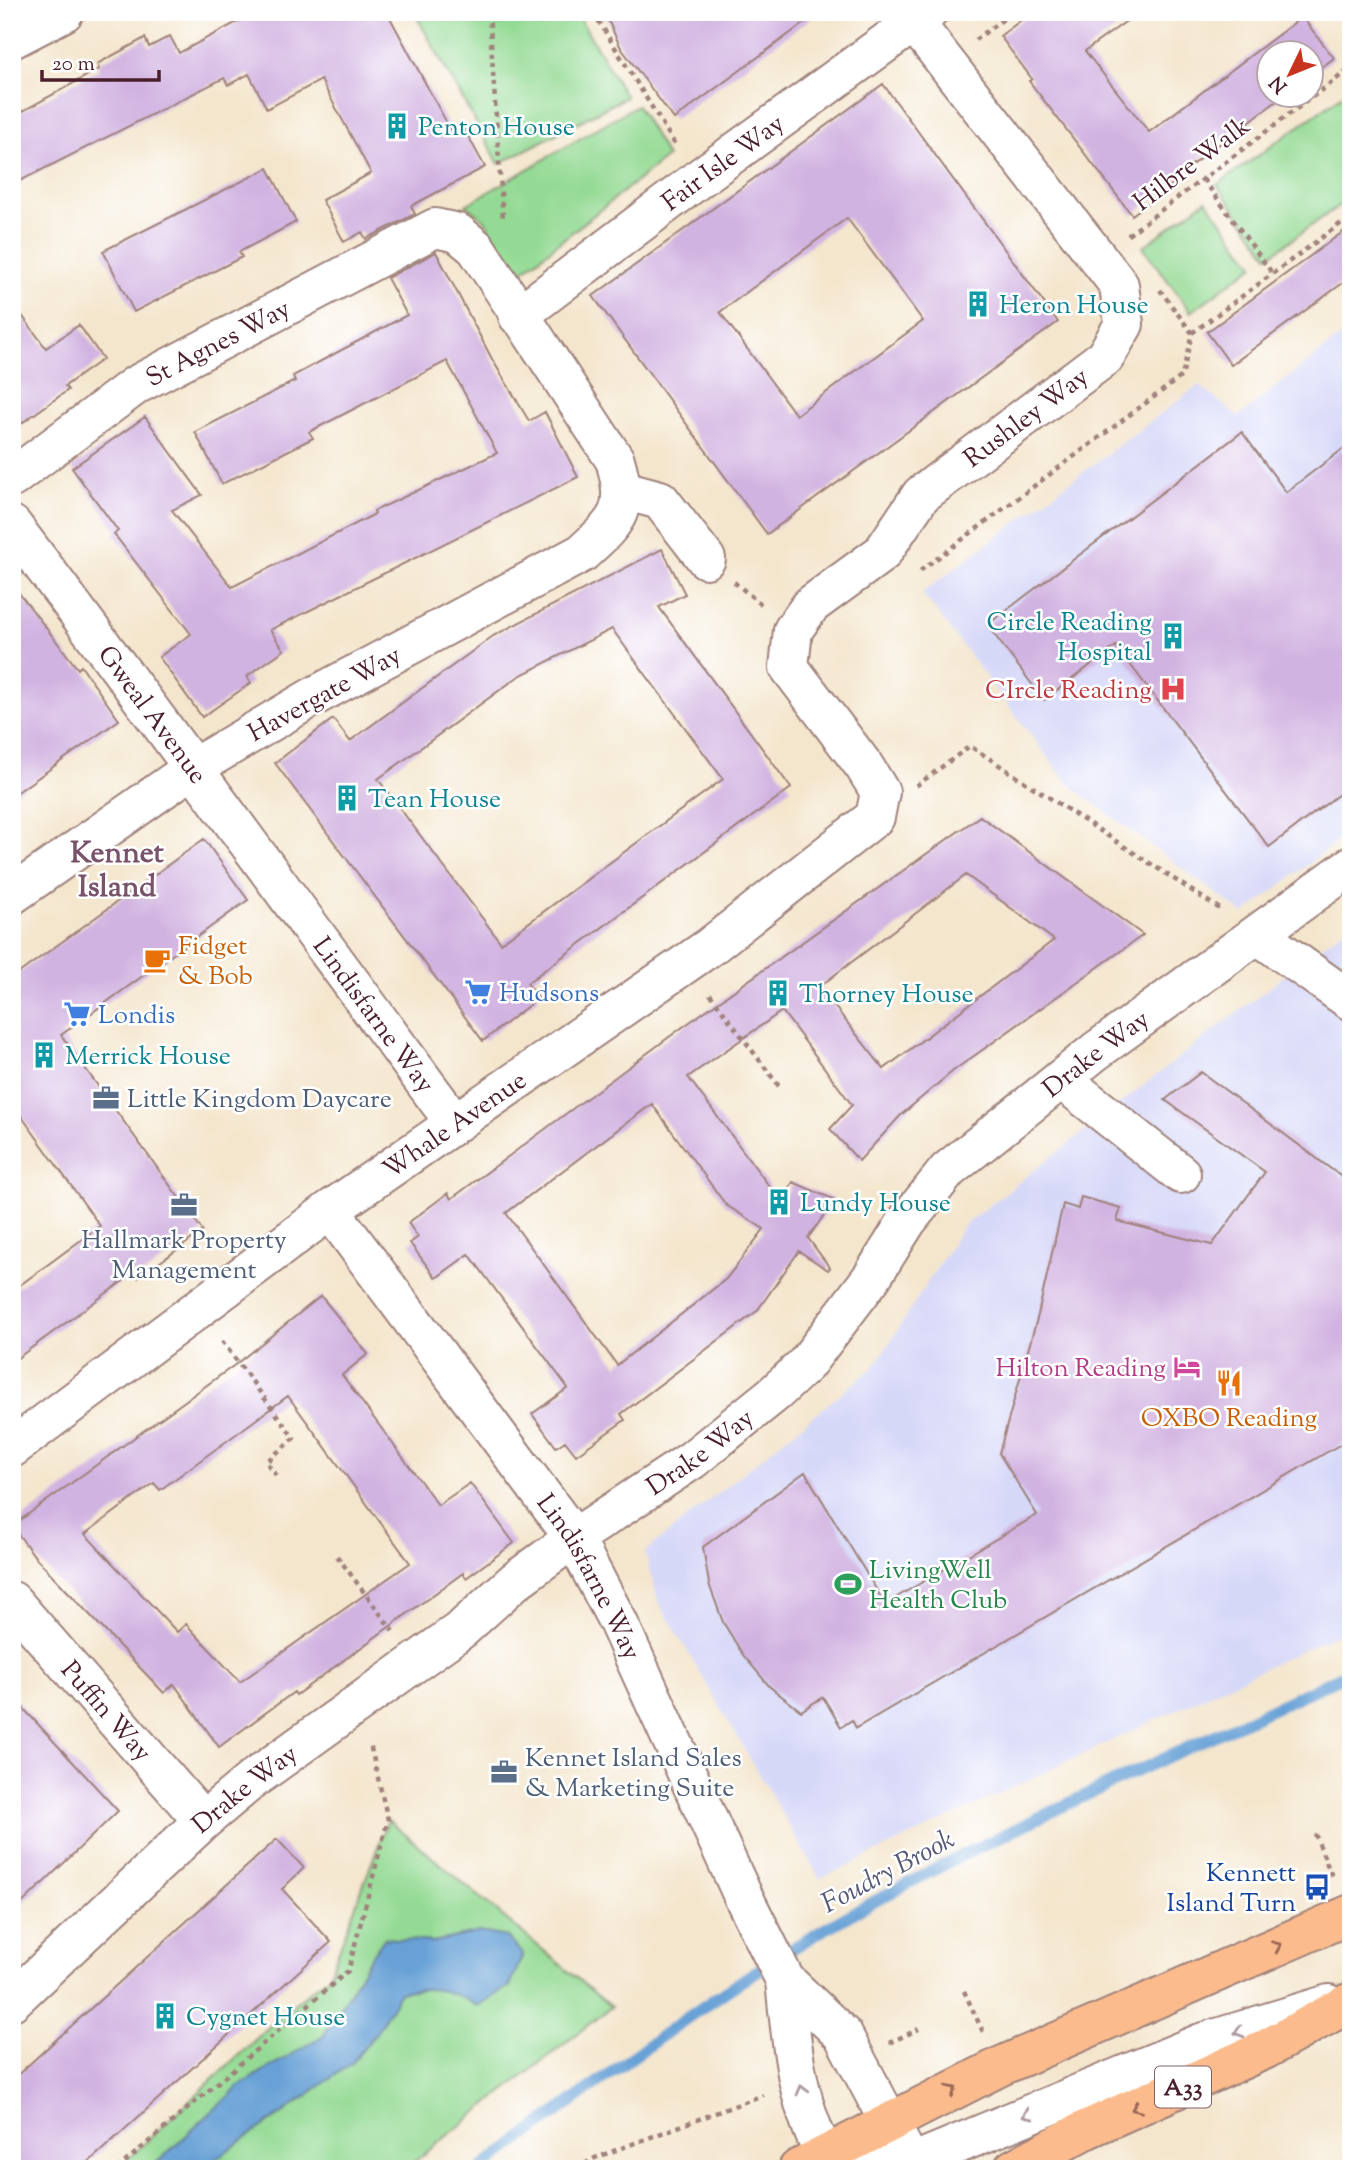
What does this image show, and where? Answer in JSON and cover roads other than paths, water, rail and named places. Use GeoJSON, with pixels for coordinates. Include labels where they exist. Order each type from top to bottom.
{"type":"FeatureCollection","features":[{"type":"Feature","properties":{"kind":"highway"},"geometry":{"type":"LineString","coordinates":[[818,2164],[891,2120],[999,2067],[1349,1915]]}},
{"type":"Feature","properties":{"kind":"highway","name":"A33"},"geometry":{"type":"LineString","coordinates":[[1013,2169],[1087,2129],[1264,2050],[1351,2000]]}},
{"type":"Feature","properties":{"kind":"street"},"geometry":{"type":"LineString","coordinates":[[12,39],[64,12]]}},
{"type":"Feature","properties":{"kind":"street","name":"Fair Isle Way"},"geometry":{"type":"LineString","coordinates":[[518,316],[697,180],[921,17]]}},
{"type":"Feature","properties":{"kind":"street","name":"Rushley Way"},"geometry":{"type":"LineString","coordinates":[[877,805],[864,766],[789,667],[793,630],[811,605],[882,553],[921,495],[1105,357],[1124,324],[1119,285],[921,17]]}},
{"type":"Feature","properties":{"kind":"street","name":"St Agnes Way"},"geometry":{"type":"LineString","coordinates":[[12,478],[136,385],[436,228],[458,233],[476,248],[518,316]]}},
{"type":"Feature","properties":{"kind":"street"},"geometry":{"type":"LineString","coordinates":[[518,316],[615,460],[623,489],[660,499],[706,559]]}},
{"type":"Feature","properties":{"kind":"street","name":"Havergate Way"},"geometry":{"type":"LineString","coordinates":[[12,895],[192,768],[311,698],[582,553],[614,523],[623,489]]}},
{"type":"Feature","properties":{"kind":"street","name":"Gweal Avenue"},"geometry":{"type":"LineString","coordinates":[[12,525],[293,907]]}},
{"type":"Feature","properties":{"kind":"street","name":"Whale Avenue"},"geometry":{"type":"LineString","coordinates":[[12,1448],[330,1210],[687,962],[859,833],[877,805]]}},
{"type":"Feature","properties":{"kind":"street","name":"Drake Way"},"geometry":{"type":"LineString","coordinates":[[12,2001],[203,1821],[253,1779],[462,1629],[515,1581],[574,1538],[692,1460],[806,1364],[872,1277],[907,1221],[948,1170],[1061,1079],[1351,866]]}},
{"type":"Feature","properties":{"kind":"street","name":"Lindisfarne Way"},"geometry":{"type":"LineString","coordinates":[[293,907],[454,1122]]}},
{"type":"Feature","properties":{"kind":"street"},"geometry":{"type":"LineString","coordinates":[[1258,935],[1351,1002]]}},
{"type":"Feature","properties":{"kind":"street"},"geometry":{"type":"LineString","coordinates":[[1061,1079],[1181,1174]]}},
{"type":"Feature","properties":{"kind":"street","name":"Lindisfarne Way"},"geometry":{"type":"LineString","coordinates":[[330,1210],[574,1538],[618,1622],[743,1896],[785,1980],[843,2035],[891,2120],[913,2166]]}},
{"type":"Feature","properties":{"kind":"street","name":"Puffin Way"},"geometry":{"type":"LineString","coordinates":[[12,1601],[203,1821]]}},
{"type":"Feature","properties":{"kind":"street","name":"Lindisfarne Way"},"geometry":{"type":"LineString","coordinates":[[785,1980],[793,2058],[811,2122],[818,2164]]}},
{"type":"Feature","properties":{"kind":"street"},"geometry":{"type":"LineString","coordinates":[[818,2164],[871,2168],[913,2166],[1201,2043],[1351,2000]]}},
{"type":"Feature","properties":{"kind":"water"},"geometry":{"type":"Polygon","coordinates":[[[480,1932],[507,1937],[523,1954],[510,1986],[477,2006],[440,1990],[400,1992],[376,2033],[352,2063],[277,2117],[200,2169],[150,2169],[243,2083],[324,2035],[371,1956],[385,1938],[433,1942],[480,1932]]]}},
{"type":"Feature","properties":{"kind":"waterway","name":"Foudry Brook"},"geometry":{"type":"LineString","coordinates":[[480,2169],[705,2005],[846,1917],[1096,1790],[1351,1672]]}},
{"type":"Feature","properties":{"kind":"place","name":"Penton House"},"geometry":{"type":"Point","coordinates":[397,126]}},
{"type":"Feature","properties":{"kind":"place","name":"Heron House"},"geometry":{"type":"Point","coordinates":[978,304]}},
{"type":"Feature","properties":{"kind":"place","name":"Circle Reading Hospital"},"geometry":{"type":"Point","coordinates":[1173,636]}},
{"type":"Feature","properties":{"kind":"place","name":"CIrcle Reading"},"geometry":{"type":"Point","coordinates":[1173,689]}},
{"type":"Feature","properties":{"kind":"place","name":"Tean House"},"geometry":{"type":"Point","coordinates":[347,798]}},
{"type":"Feature","properties":{"kind":"place","name":"Fidget & Bob"},"geometry":{"type":"Point","coordinates":[157,960]}},
{"type":"Feature","properties":{"kind":"place","name":"Hudsons"},"geometry":{"type":"Point","coordinates":[478,992]}},
{"type":"Feature","properties":{"kind":"place","name":"Thorney House"},"geometry":{"type":"Point","coordinates":[778,993]}},
{"type":"Feature","properties":{"kind":"place","name":"Londis"},"geometry":{"type":"Point","coordinates":[77,1014]}},
{"type":"Feature","properties":{"kind":"place","name":"Merrick House"},"geometry":{"type":"Point","coordinates":[44,1055]}},
{"type":"Feature","properties":{"kind":"place","name":"Little Kingdom Daycare"},"geometry":{"type":"Point","coordinates":[106,1098]}},
{"type":"Feature","properties":{"kind":"place","name":"Lundy House"},"geometry":{"type":"Point","coordinates":[779,1202]}},
{"type":"Feature","properties":{"kind":"place","name":"Hallmark Property Management"},"geometry":{"type":"Point","coordinates":[184,1205]}},
{"type":"Feature","properties":{"kind":"place","name":"Hilton Reading"},"geometry":{"type":"Point","coordinates":[1187,1367]}},
{"type":"Feature","properties":{"kind":"place","name":"OXBO Reading"},"geometry":{"type":"Point","coordinates":[1229,1383]}},
{"type":"Feature","properties":{"kind":"place","name":"LivingWell Health Club"},"geometry":{"type":"Point","coordinates":[848,1584]}},
{"type":"Feature","properties":{"kind":"place","name":"Kennet Island Sales & Marketing Suite"},"geometry":{"type":"Point","coordinates":[504,1772]}},
{"type":"Feature","properties":{"kind":"place","name":"Kennett Island Turn"},"geometry":{"type":"Point","coordinates":[1317,1887]}},
{"type":"Feature","properties":{"kind":"place","name":"Cygnet House"},"geometry":{"type":"Point","coordinates":[165,2016]}},
{"type":"Feature","properties":{"kind":"district","name":"Kennet Island"},"geometry":{"type":"Point","coordinates":[117,869]}}]}
